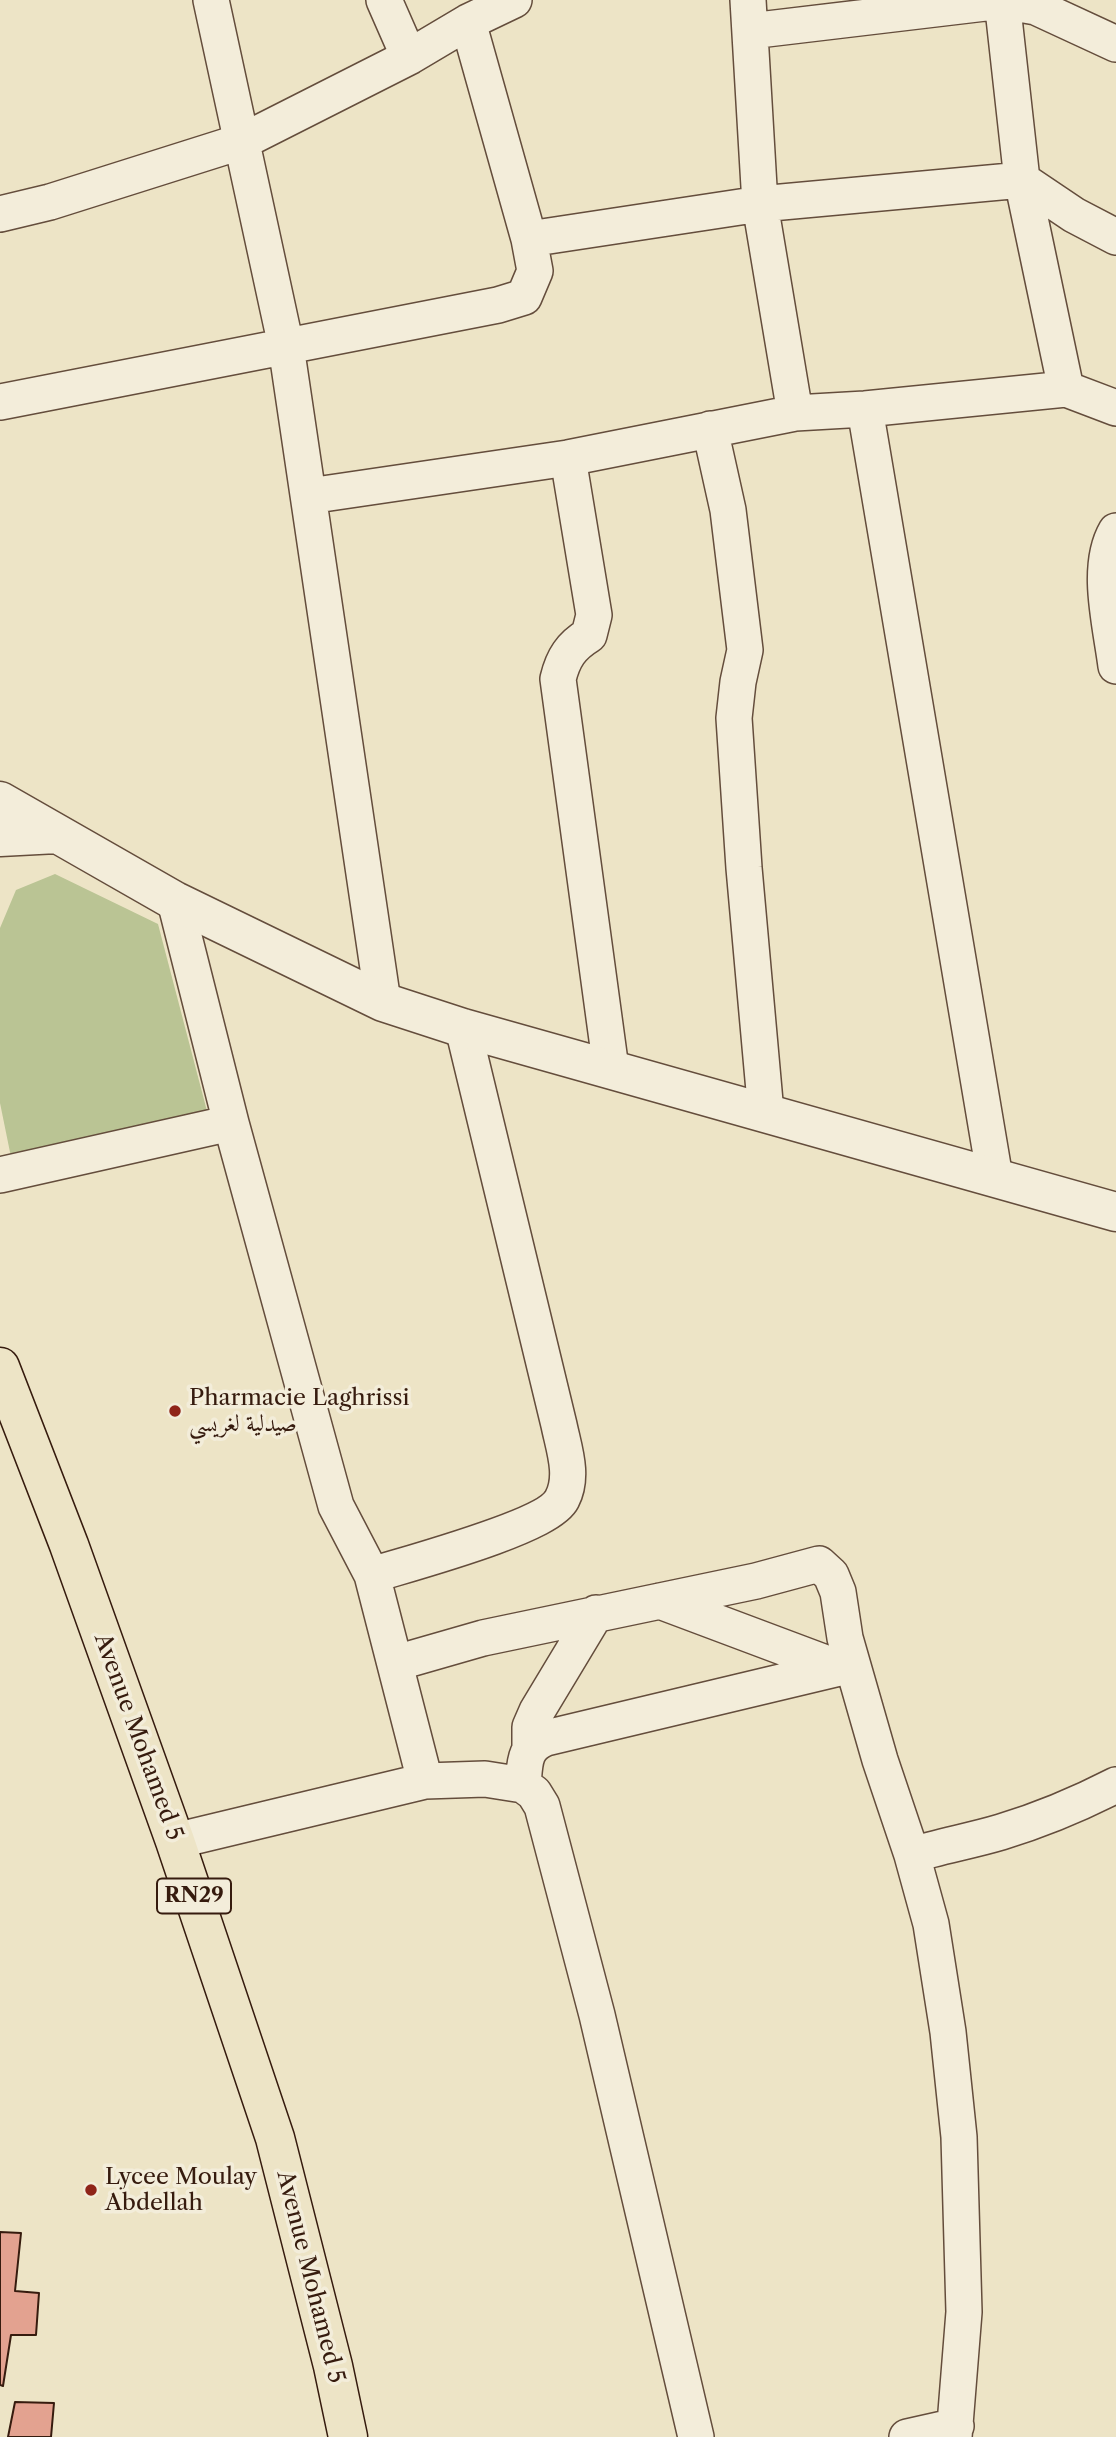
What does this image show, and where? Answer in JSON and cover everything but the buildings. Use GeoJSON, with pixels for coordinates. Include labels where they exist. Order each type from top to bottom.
{"type":"FeatureCollection","features":[{"type":"Feature","properties":{"kind":"main road","name":"Avenue Mohamed 5"},"geometry":{"type":"LineString","coordinates":[[0,1367],[69,1545],[175,1841],[275,2138],[333,2366],[348,2437]]}},
{"type":"Feature","properties":{"kind":"street"},"geometry":{"type":"LineString","coordinates":[[211,0],[286,346],[383,1002]]}},
{"type":"Feature","properties":{"kind":"street"},"geometry":{"type":"LineString","coordinates":[[384,0],[409,57]]}},
{"type":"Feature","properties":{"kind":"street"},"geometry":{"type":"LineString","coordinates":[[0,215],[50,202],[243,141],[409,57],[468,22],[514,0]]}},
{"type":"Feature","properties":{"kind":"street"},"geometry":{"type":"LineString","coordinates":[[1002,0],[1022,180],[1066,389]]}},
{"type":"Feature","properties":{"kind":"street"},"geometry":{"type":"LineString","coordinates":[[795,413],[760,204],[749,15],[1002,0],[1036,7],[1116,44]]}},
{"type":"Feature","properties":{"kind":"street"},"geometry":{"type":"LineString","coordinates":[[0,402],[498,306],[524,298],[535,271],[468,22]]}},
{"type":"Feature","properties":{"kind":"street"},"geometry":{"type":"LineString","coordinates":[[528,239],[760,204],[1022,180],[1074,215],[1116,237]]}},
{"type":"Feature","properties":{"kind":"street"},"geometry":{"type":"LineString","coordinates":[[309,496],[568,458],[795,413],[865,409],[1066,389],[1116,408]]}},
{"type":"Feature","properties":{"kind":"street"},"geometry":{"type":"LineString","coordinates":[[865,409],[995,1178]]}},
{"type":"Feature","properties":{"kind":"street"},"geometry":{"type":"LineString","coordinates":[[710,429],[728,510],[745,650],[734,718],[744,869],[766,1113]]}},
{"type":"Feature","properties":{"kind":"street"},"geometry":{"type":"LineString","coordinates":[[568,458],[594,615],[589,635],[575,644],[562,661],[558,679],[611,1069]]}},
{"type":"Feature","properties":{"kind":"street"},"geometry":{"type":"LineString","coordinates":[[1116,531],[1106,553],[1105,574],[1116,666]]}},
{"type":"Feature","properties":{"kind":"street"},"geometry":{"type":"LineString","coordinates":[[0,801],[175,901],[383,1002],[463,1028],[1116,1212]]}},
{"type":"Feature","properties":{"kind":"street"},"geometry":{"type":"LineString","coordinates":[[0,837],[57,834]]}},
{"type":"Feature","properties":{"kind":"street"},"geometry":{"type":"LineString","coordinates":[[175,901],[231,1123],[336,1506],[372,1575],[425,1781]]}},
{"type":"Feature","properties":{"kind":"street"},"geometry":{"type":"LineString","coordinates":[[372,1575],[502,1534],[544,1514],[561,1502],[569,1481],[559,1425],[463,1028]]}},
{"type":"Feature","properties":{"kind":"street"},"geometry":{"type":"LineString","coordinates":[[0,1175],[231,1123]]}},
{"type":"Feature","properties":{"kind":"street"},"geometry":{"type":"LineString","coordinates":[[396,1663],[483,1638],[756,1581],[819,1564],[831,1575],[838,1592],[845,1638],[844,1666],[880,1760],[912,1855],[931,1924],[948,2032],[959,2137],[964,2312],[955,2432],[906,2437]]}},
{"type":"Feature","properties":{"kind":"street"},"geometry":{"type":"LineString","coordinates":[[660,1601],[844,1666]]}},
{"type":"Feature","properties":{"kind":"street"},"geometry":{"type":"LineString","coordinates":[[530,1749],[530,1727],[537,1711],[596,1614]]}},
{"type":"Feature","properties":{"kind":"street"},"geometry":{"type":"LineString","coordinates":[[523,1785],[525,1758],[535,1742],[844,1666]]}},
{"type":"Feature","properties":{"kind":"street"},"geometry":{"type":"LineString","coordinates":[[175,1841],[425,1781],[485,1779],[523,1785],[534,1793],[542,1806],[597,2015],[696,2437]]}},
{"type":"Feature","properties":{"kind":"street"},"geometry":{"type":"LineString","coordinates":[[912,1855],[1000,1832],[1070,1808],[1116,1786]]}},
{"type":"Feature","properties":{"kind":"green space"},"geometry":{"type":"Polygon","coordinates":[[[55,874],[158,924],[208,1115],[12,1162],[0,1103],[0,928],[16,890],[55,874]]]}},
{"type":"Feature","properties":{"kind":"place","name":"Pharmacie Laghrissi صيدلية لغريسي"},"geometry":{"type":"Point","coordinates":[175,1411]}},
{"type":"Feature","properties":{"kind":"place","name":"Lycee Moulay Abdellah"},"geometry":{"type":"Point","coordinates":[91,2190]}}]}
